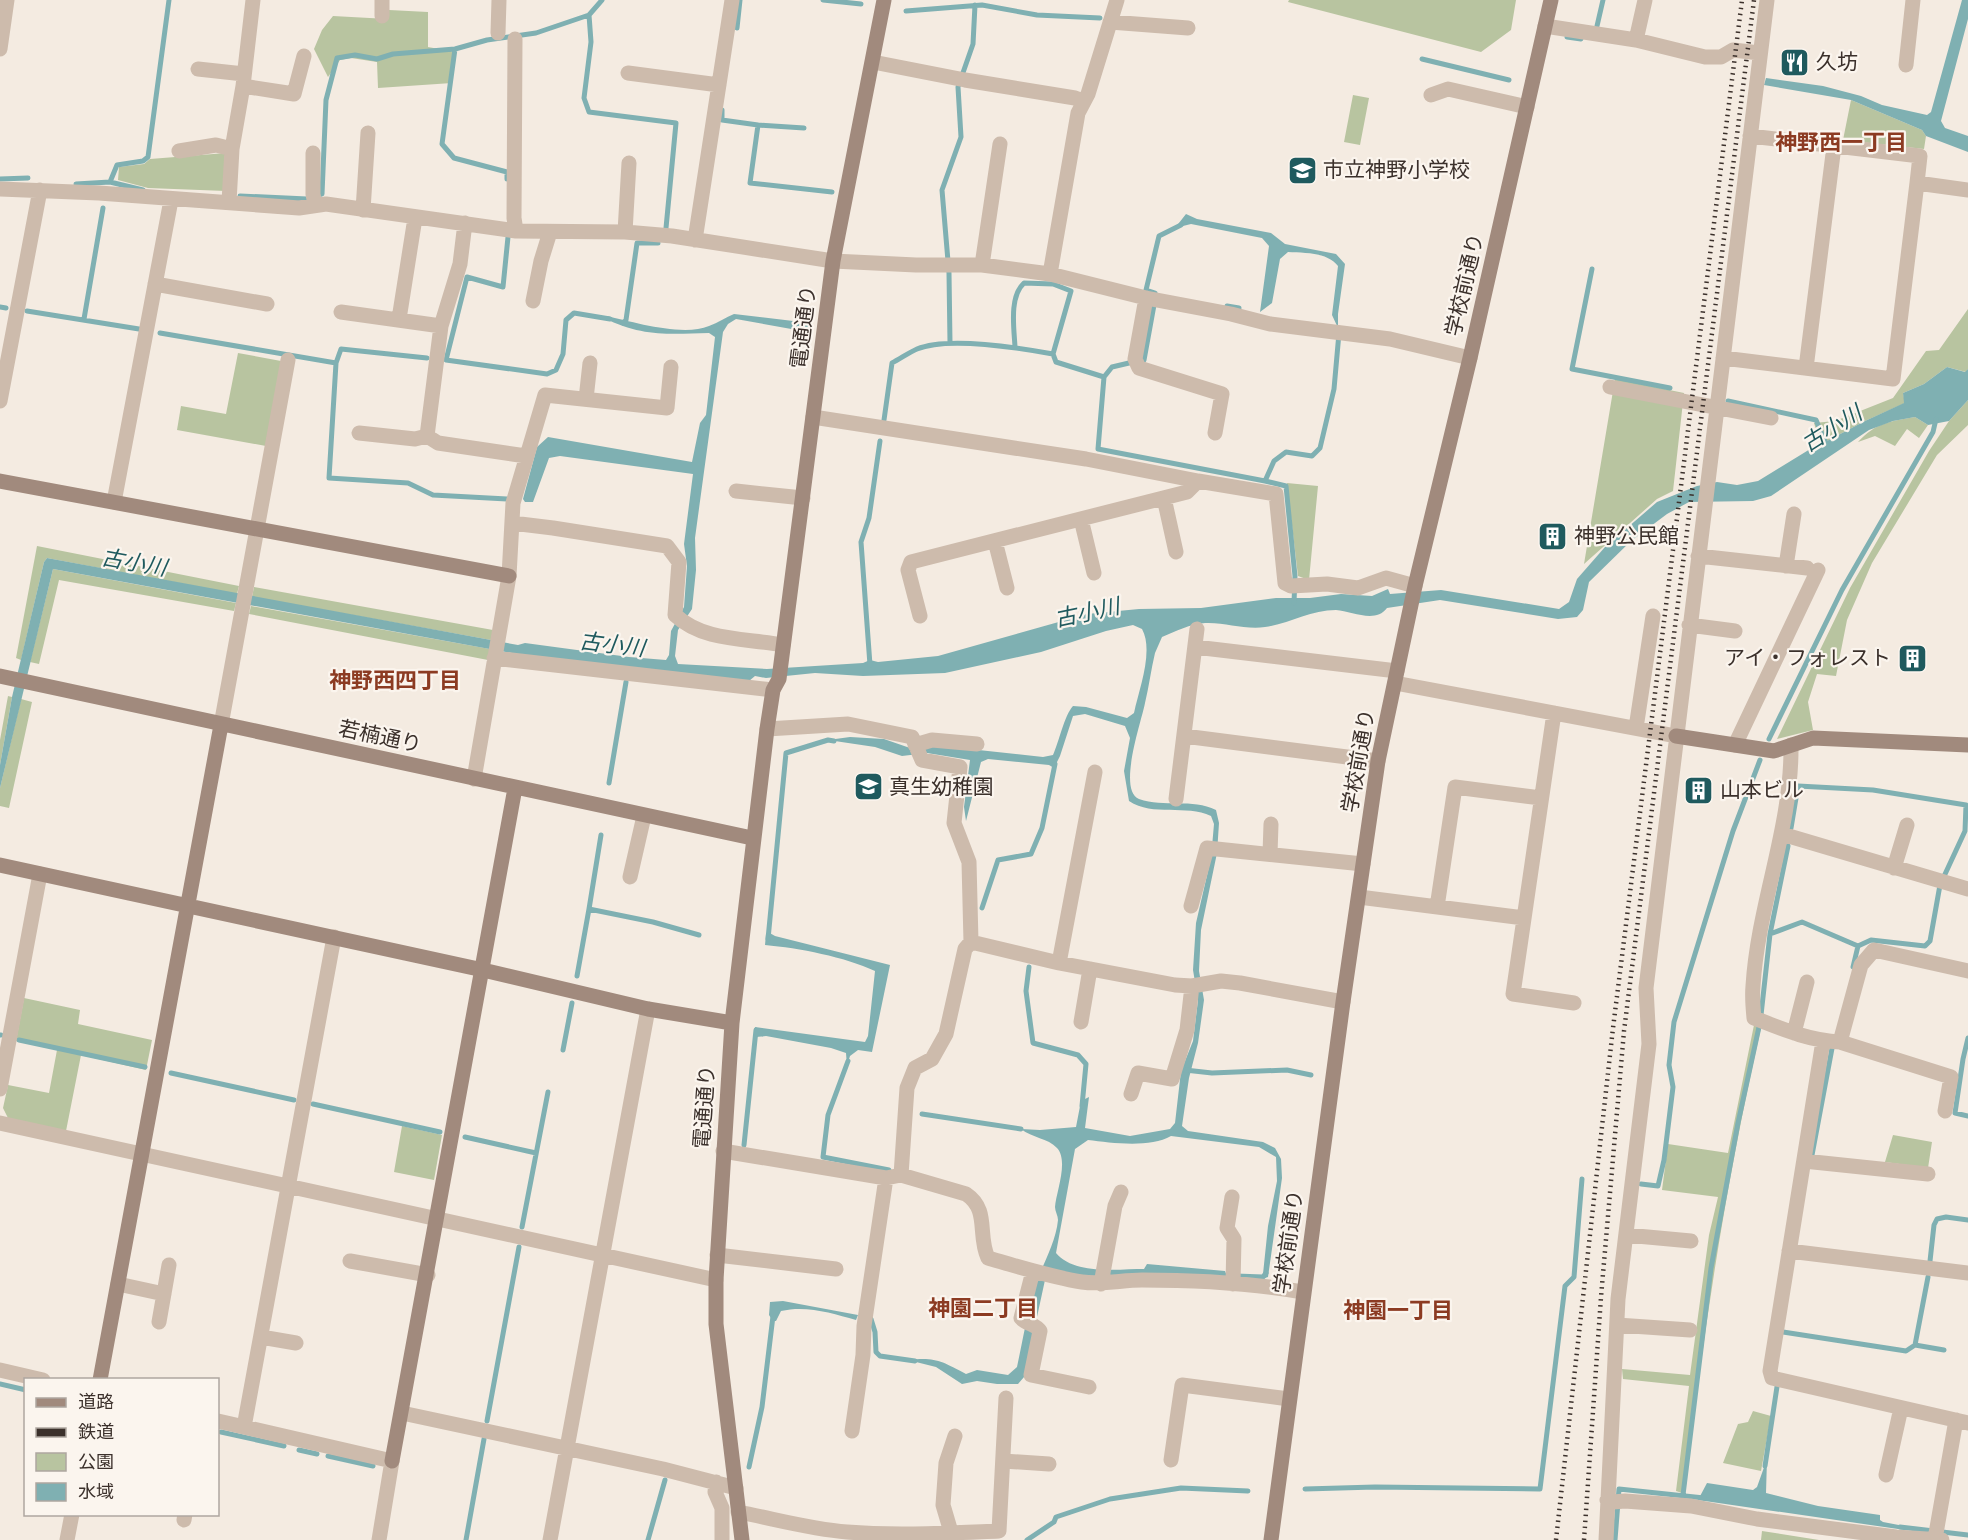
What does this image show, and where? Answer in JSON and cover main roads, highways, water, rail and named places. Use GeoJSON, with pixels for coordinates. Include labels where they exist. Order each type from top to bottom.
{"type":"FeatureCollection","features":[{"type":"Feature","properties":{"kind":"water"},"geometry":{"type":"Polygon","coordinates":[[[1962,0],[1968,0],[1968,19],[1941,121],[1945,128],[1968,136],[1968,152],[1926,136],[1922,130],[1851,100],[1764,85],[1766,78],[1823,86],[1861,96],[1882,105],[1927,115],[1931,112],[1962,0]]]}},
{"type":"Feature","properties":{"kind":"water"},"geometry":{"type":"Polygon","coordinates":[[[1186,214],[1197,219],[1271,233],[1285,244],[1336,254],[1345,264],[1338,328],[1332,315],[1338,266],[1333,261],[1315,254],[1288,252],[1280,259],[1272,303],[1260,312],[1269,246],[1262,238],[1191,224],[1175,228],[1186,214]]]}},
{"type":"Feature","properties":{"kind":"water"},"geometry":{"type":"Polygon","coordinates":[[[734,314],[810,323],[808,332],[736,319],[728,324],[723,332],[695,538],[696,570],[692,609],[678,630],[675,656],[678,664],[767,669],[938,656],[1087,614],[1139,609],[1201,608],[1276,598],[1310,598],[1341,594],[1372,596],[1388,589],[1390,594],[1441,590],[1559,609],[1569,602],[1577,579],[1605,547],[1657,502],[1697,486],[1717,482],[1737,485],[1758,481],[1820,443],[1904,403],[1903,393],[1924,384],[1947,367],[1965,372],[1968,369],[1968,400],[1949,421],[1928,425],[1915,417],[1893,421],[1869,430],[1771,496],[1753,501],[1689,502],[1667,514],[1631,541],[1589,582],[1583,610],[1577,617],[1558,619],[1440,600],[1387,608],[1382,613],[1370,616],[1336,610],[1326,611],[1265,627],[1199,624],[1162,637],[1155,653],[1130,769],[1133,793],[1139,799],[1149,802],[1207,806],[1216,810],[1219,823],[1217,853],[1201,930],[1199,971],[1204,1000],[1182,1126],[1188,1131],[1263,1142],[1275,1148],[1281,1159],[1282,1178],[1268,1277],[1265,1278],[1263,1274],[1268,1226],[1277,1181],[1276,1157],[1259,1147],[1171,1136],[1142,1143],[1088,1140],[1075,1149],[1056,1253],[1064,1260],[1085,1268],[1144,1269],[1147,1264],[1225,1271],[1227,1276],[1045,1280],[1024,1377],[1018,1384],[977,1381],[962,1384],[936,1367],[908,1360],[938,1361],[966,1374],[977,1370],[1008,1375],[1017,1367],[1034,1291],[1057,1228],[1058,1218],[1055,1207],[1062,1168],[1057,1148],[1021,1129],[1076,1127],[1081,1101],[1089,1097],[1085,1128],[1130,1136],[1170,1129],[1175,1123],[1181,1071],[1193,1041],[1198,1000],[1193,970],[1196,923],[1211,858],[1214,824],[1211,816],[1201,813],[1159,810],[1138,806],[1129,801],[1124,771],[1130,738],[1125,726],[1085,714],[1073,716],[1054,768],[1049,765],[988,759],[981,762],[966,821],[964,807],[970,760],[927,753],[902,756],[875,747],[828,740],[850,737],[884,739],[910,748],[932,745],[1043,757],[1053,755],[1064,722],[1073,706],[1086,707],[1127,718],[1134,713],[1146,659],[1147,648],[1142,629],[1133,625],[1106,631],[1041,652],[945,673],[863,676],[815,673],[766,678],[755,676],[749,681],[517,654],[53,569],[0,788],[0,765],[12,697],[44,562],[47,558],[518,645],[525,643],[666,660],[669,655],[671,631],[684,607],[687,566],[684,544],[693,474],[560,456],[549,458],[533,502],[525,502],[523,499],[537,447],[548,437],[692,462],[700,423],[706,415],[715,337],[709,333],[668,334],[643,331],[604,318],[607,316],[644,325],[686,330],[709,326],[734,314]]]}},
{"type":"Feature","properties":{"kind":"water"},"geometry":{"type":"Polygon","coordinates":[[[768,932],[775,936],[890,965],[872,1052],[858,1050],[850,1056],[847,1066],[846,1053],[831,1048],[754,1035],[755,1027],[865,1042],[868,1036],[875,971],[850,961],[822,954],[765,945],[768,932]]]}},
{"type":"Feature","properties":{"kind":"water"},"geometry":{"type":"Polygon","coordinates":[[[783,1301],[858,1315],[856,1320],[819,1311],[790,1309],[781,1311],[776,1321],[773,1321],[769,1315],[770,1302],[783,1301]]]}},
{"type":"Feature","properties":{"kind":"water"},"geometry":{"type":"Polygon","coordinates":[[[1767,1459],[1766,1493],[1818,1506],[1880,1515],[1880,1520],[1883,1522],[1904,1526],[1905,1530],[1698,1500],[1707,1483],[1753,1490],[1757,1487],[1767,1459]]]}},
{"type":"Feature","properties":{"kind":"waterway"},"geometry":{"type":"LineString","coordinates":[[110,182],[117,165],[143,161],[148,157],[169,0]]}},
{"type":"Feature","properties":{"kind":"waterway"},"geometry":{"type":"LineString","coordinates":[[316,196],[322,194],[326,100],[337,58],[355,55],[377,59],[393,54],[455,49],[487,40],[536,33],[589,15],[602,0]]}},
{"type":"Feature","properties":{"kind":"waterway"},"geometry":{"type":"LineString","coordinates":[[737,28],[740,0]]}},
{"type":"Feature","properties":{"kind":"waterway"},"geometry":{"type":"LineString","coordinates":[[823,0],[861,4]]}},
{"type":"Feature","properties":{"kind":"waterway"},"geometry":{"type":"LineString","coordinates":[[1597,26],[1603,0]]}},
{"type":"Feature","properties":{"kind":"waterway"},"geometry":{"type":"LineString","coordinates":[[950,343],[949,273],[942,190],[961,137],[958,87],[973,44],[975,5]]}},
{"type":"Feature","properties":{"kind":"waterway"},"geometry":{"type":"LineString","coordinates":[[906,11],[982,5],[1037,15],[1100,18]]}},
{"type":"Feature","properties":{"kind":"waterway"},"geometry":{"type":"LineString","coordinates":[[589,15],[591,42],[584,98],[589,112],[676,123],[666,228]]}},
{"type":"Feature","properties":{"kind":"waterway"},"geometry":{"type":"LineString","coordinates":[[1567,37],[1581,39]]}},
{"type":"Feature","properties":{"kind":"waterway"},"geometry":{"type":"LineString","coordinates":[[455,49],[442,144],[454,158],[507,172],[507,179]]}},
{"type":"Feature","properties":{"kind":"waterway"},"geometry":{"type":"LineString","coordinates":[[1422,59],[1509,80]]}},
{"type":"Feature","properties":{"kind":"waterway"},"geometry":{"type":"LineString","coordinates":[[722,110],[722,120],[758,125],[750,183],[832,192]]}},
{"type":"Feature","properties":{"kind":"waterway"},"geometry":{"type":"LineString","coordinates":[[758,125],[804,128]]}},
{"type":"Feature","properties":{"kind":"waterway"},"geometry":{"type":"LineString","coordinates":[[0,179],[28,178]]}},
{"type":"Feature","properties":{"kind":"waterway"},"geometry":{"type":"LineString","coordinates":[[76,184],[110,182],[143,190]]}},
{"type":"Feature","properties":{"kind":"waterway"},"geometry":{"type":"LineString","coordinates":[[240,196],[307,199]]}},
{"type":"Feature","properties":{"kind":"waterway"},"geometry":{"type":"LineString","coordinates":[[84,319],[103,208]]}},
{"type":"Feature","properties":{"kind":"waterway"},"geometry":{"type":"LineString","coordinates":[[1155,293],[1146,290],[1159,236],[1181,225]]}},
{"type":"Feature","properties":{"kind":"waterway"},"geometry":{"type":"LineString","coordinates":[[508,237],[503,287],[467,277],[446,360],[547,374],[556,370],[563,354],[566,320],[574,313],[610,319]]}},
{"type":"Feature","properties":{"kind":"waterway"},"geometry":{"type":"LineString","coordinates":[[623,323],[626,320],[637,243],[658,243]]}},
{"type":"Feature","properties":{"kind":"waterway"},"geometry":{"type":"LineString","coordinates":[[1592,269],[1572,369],[1670,388]]}},
{"type":"Feature","properties":{"kind":"waterway"},"geometry":{"type":"LineString","coordinates":[[1015,347],[1014,304],[1019,289],[1024,283],[1053,284],[1071,291],[1053,354]]}},
{"type":"Feature","properties":{"kind":"waterway"},"geometry":{"type":"LineString","coordinates":[[1144,360],[1154,305]]}},
{"type":"Feature","properties":{"kind":"waterway"},"geometry":{"type":"LineString","coordinates":[[1227,306],[1239,308]]}},
{"type":"Feature","properties":{"kind":"waterway"},"geometry":{"type":"LineString","coordinates":[[0,307],[6,308]]}},
{"type":"Feature","properties":{"kind":"waterway"},"geometry":{"type":"LineString","coordinates":[[27,311],[139,329]]}},
{"type":"Feature","properties":{"kind":"waterway"},"geometry":{"type":"LineString","coordinates":[[160,333],[336,363],[329,478],[408,483],[433,495],[507,499]]}},
{"type":"Feature","properties":{"kind":"waterway"},"geometry":{"type":"LineString","coordinates":[[1294,603],[1295,576],[1286,486],[1265,481],[1274,461],[1286,452],[1312,456],[1320,448],[1334,389],[1339,333]]}},
{"type":"Feature","properties":{"kind":"waterway"},"geometry":{"type":"LineString","coordinates":[[884,420],[892,363],[917,349],[930,345],[965,343],[1004,346],[1053,354],[1056,362],[1104,377],[1098,449],[1265,481]]}},
{"type":"Feature","properties":{"kind":"waterway"},"geometry":{"type":"LineString","coordinates":[[336,363],[341,349],[427,358]]}},
{"type":"Feature","properties":{"kind":"waterway"},"geometry":{"type":"LineString","coordinates":[[1104,377],[1112,367],[1129,363]]}},
{"type":"Feature","properties":{"kind":"waterway","name":"古小川"},"geometry":{"type":"LineString","coordinates":[[1728,401],[1816,420],[1827,446]]}},
{"type":"Feature","properties":{"kind":"waterway"},"geometry":{"type":"LineString","coordinates":[[1769,739],[1842,590],[1933,432],[1936,419]]}},
{"type":"Feature","properties":{"kind":"waterway"},"geometry":{"type":"LineString","coordinates":[[870,665],[861,542],[869,518],[880,441]]}},
{"type":"Feature","properties":{"kind":"waterway"},"geometry":{"type":"LineString","coordinates":[[609,783],[626,682]]}},
{"type":"Feature","properties":{"kind":"waterway"},"geometry":{"type":"LineString","coordinates":[[768,939],[786,753],[828,740],[834,741]]}},
{"type":"Feature","properties":{"kind":"waterway"},"geometry":{"type":"LineString","coordinates":[[1641,1184],[1658,1186],[1664,1160],[1673,1087],[1669,1065],[1674,1022],[1733,831],[1760,760]]}},
{"type":"Feature","properties":{"kind":"waterway"},"geometry":{"type":"LineString","coordinates":[[982,908],[998,860],[1031,854],[1042,828],[1055,764]]}},
{"type":"Feature","properties":{"kind":"waterway"},"geometry":{"type":"LineString","coordinates":[[1791,828],[1798,786],[1873,790],[1966,805],[1965,831],[1940,885],[1930,941],[1925,946],[1871,940],[1858,946],[1853,967]]}},
{"type":"Feature","properties":{"kind":"waterway"},"geometry":{"type":"LineString","coordinates":[[589,909],[601,835]]}},
{"type":"Feature","properties":{"kind":"waterway"},"geometry":{"type":"LineString","coordinates":[[1761,1015],[1770,934],[1788,846]]}},
{"type":"Feature","properties":{"kind":"waterway"},"geometry":{"type":"LineString","coordinates":[[577,976],[589,909],[653,922],[699,935]]}},
{"type":"Feature","properties":{"kind":"waterway"},"geometry":{"type":"LineString","coordinates":[[1770,934],[1802,922],[1858,946]]}},
{"type":"Feature","properties":{"kind":"waterway"},"geometry":{"type":"LineString","coordinates":[[1029,967],[1026,991],[1033,1043],[1078,1055],[1086,1064],[1082,1106]]}},
{"type":"Feature","properties":{"kind":"waterway"},"geometry":{"type":"LineString","coordinates":[[563,1050],[572,1003]]}},
{"type":"Feature","properties":{"kind":"waterway"},"geometry":{"type":"LineString","coordinates":[[1683,1495],[1711,1268],[1738,1123],[1759,1027]]}},
{"type":"Feature","properties":{"kind":"waterway"},"geometry":{"type":"LineString","coordinates":[[744,1145],[756,1030]]}},
{"type":"Feature","properties":{"kind":"waterway"},"geometry":{"type":"LineString","coordinates":[[1968,1038],[1955,1113],[1968,1116]]}},
{"type":"Feature","properties":{"kind":"waterway"},"geometry":{"type":"LineString","coordinates":[[19,1040],[145,1067]]}},
{"type":"Feature","properties":{"kind":"waterway"},"geometry":{"type":"LineString","coordinates":[[1812,1155],[1833,1043]]}},
{"type":"Feature","properties":{"kind":"waterway"},"geometry":{"type":"LineString","coordinates":[[848,1061],[828,1115],[823,1157],[889,1170],[890,1176]]}},
{"type":"Feature","properties":{"kind":"waterway"},"geometry":{"type":"LineString","coordinates":[[1185,1070],[1212,1073],[1287,1070],[1311,1075]]}},
{"type":"Feature","properties":{"kind":"waterway"},"geometry":{"type":"LineString","coordinates":[[171,1073],[294,1100]]}},
{"type":"Feature","properties":{"kind":"waterway"},"geometry":{"type":"LineString","coordinates":[[522,1227],[548,1092]]}},
{"type":"Feature","properties":{"kind":"waterway"},"geometry":{"type":"LineString","coordinates":[[313,1104],[440,1132]]}},
{"type":"Feature","properties":{"kind":"waterway"},"geometry":{"type":"LineString","coordinates":[[922,1114],[1021,1129]]}},
{"type":"Feature","properties":{"kind":"waterway"},"geometry":{"type":"LineString","coordinates":[[465,1137],[536,1153]]}},
{"type":"Feature","properties":{"kind":"waterway"},"geometry":{"type":"LineString","coordinates":[[1305,1489],[1375,1487],[1540,1489],[1565,1286],[1574,1277],[1582,1179]]}},
{"type":"Feature","properties":{"kind":"waterway"},"geometry":{"type":"LineString","coordinates":[[1930,1261],[1934,1225],[1937,1219],[1946,1217],[1968,1220]]}},
{"type":"Feature","properties":{"kind":"waterway"},"geometry":{"type":"LineString","coordinates":[[487,1421],[519,1247]]}},
{"type":"Feature","properties":{"kind":"waterway"},"geometry":{"type":"LineString","coordinates":[[1236,1276],[1263,1277],[1266,1273]]}},
{"type":"Feature","properties":{"kind":"waterway"},"geometry":{"type":"LineString","coordinates":[[1915,1345],[1928,1277]]}},
{"type":"Feature","properties":{"kind":"waterway"},"geometry":{"type":"LineString","coordinates":[[749,1467],[762,1407],[773,1316]]}},
{"type":"Feature","properties":{"kind":"waterway"},"geometry":{"type":"LineString","coordinates":[[871,1319],[875,1332],[876,1352],[880,1356],[915,1361]]}},
{"type":"Feature","properties":{"kind":"waterway"},"geometry":{"type":"LineString","coordinates":[[1783,1332],[1906,1351],[1915,1345],[1944,1350]]}},
{"type":"Feature","properties":{"kind":"waterway"},"geometry":{"type":"LineString","coordinates":[[1765,1466],[1778,1380]]}},
{"type":"Feature","properties":{"kind":"waterway"},"geometry":{"type":"LineString","coordinates":[[0,1384],[24,1390]]}},
{"type":"Feature","properties":{"kind":"waterway"},"geometry":{"type":"LineString","coordinates":[[221,1432],[284,1446]]}},
{"type":"Feature","properties":{"kind":"waterway"},"geometry":{"type":"LineString","coordinates":[[466,1540],[484,1439]]}},
{"type":"Feature","properties":{"kind":"waterway"},"geometry":{"type":"LineString","coordinates":[[299,1450],[317,1454]]}},
{"type":"Feature","properties":{"kind":"waterway"},"geometry":{"type":"LineString","coordinates":[[328,1456],[373,1466]]}},
{"type":"Feature","properties":{"kind":"waterway"},"geometry":{"type":"LineString","coordinates":[[648,1540],[665,1480]]}},
{"type":"Feature","properties":{"kind":"waterway"},"geometry":{"type":"LineString","coordinates":[[1027,1540],[1054,1522],[1056,1517],[1110,1499],[1181,1488],[1248,1491]]}},
{"type":"Feature","properties":{"kind":"waterway"},"geometry":{"type":"LineString","coordinates":[[1615,1540],[1619,1489],[1704,1498]]}},
{"type":"Feature","properties":{"kind":"waterway"},"geometry":{"type":"LineString","coordinates":[[1900,1527],[1968,1535]]}},
{"type":"Feature","properties":{"kind":"railway"},"geometry":{"type":"LineString","coordinates":[[1556,1540],[1613,1028],[1742,0]]}},
{"type":"Feature","properties":{"kind":"railway"},"geometry":{"type":"LineString","coordinates":[[1584,1540],[1601,1297],[1624,1031],[1754,0]]}},
{"type":"Feature","properties":{"kind":"place","name":"久坊"},"geometry":{"type":"Point","coordinates":[1795,62]}},
{"type":"Feature","properties":{"kind":"place","name":"市立神野小学校"},"geometry":{"type":"Point","coordinates":[1302,170]}},
{"type":"Feature","properties":{"kind":"place","name":"神野公民館"},"geometry":{"type":"Point","coordinates":[1553,536]}},
{"type":"Feature","properties":{"kind":"place","name":"アイ・フォレスト"},"geometry":{"type":"Point","coordinates":[1912,658]}},
{"type":"Feature","properties":{"kind":"place","name":"真生幼稚園"},"geometry":{"type":"Point","coordinates":[868,787]}},
{"type":"Feature","properties":{"kind":"place","name":"山本ビル"},"geometry":{"type":"Point","coordinates":[1699,790]}},
{"type":"Feature","properties":{"kind":"district","name":"神野西一丁目"},"geometry":{"type":"Point","coordinates":[1841,143]}},
{"type":"Feature","properties":{"kind":"district","name":"神野西四丁目"},"geometry":{"type":"Point","coordinates":[395,681]}},
{"type":"Feature","properties":{"kind":"district","name":"神園二丁目"},"geometry":{"type":"Point","coordinates":[983,1309]}},
{"type":"Feature","properties":{"kind":"district","name":"神園一丁目"},"geometry":{"type":"Point","coordinates":[1398,1311]}}]}
